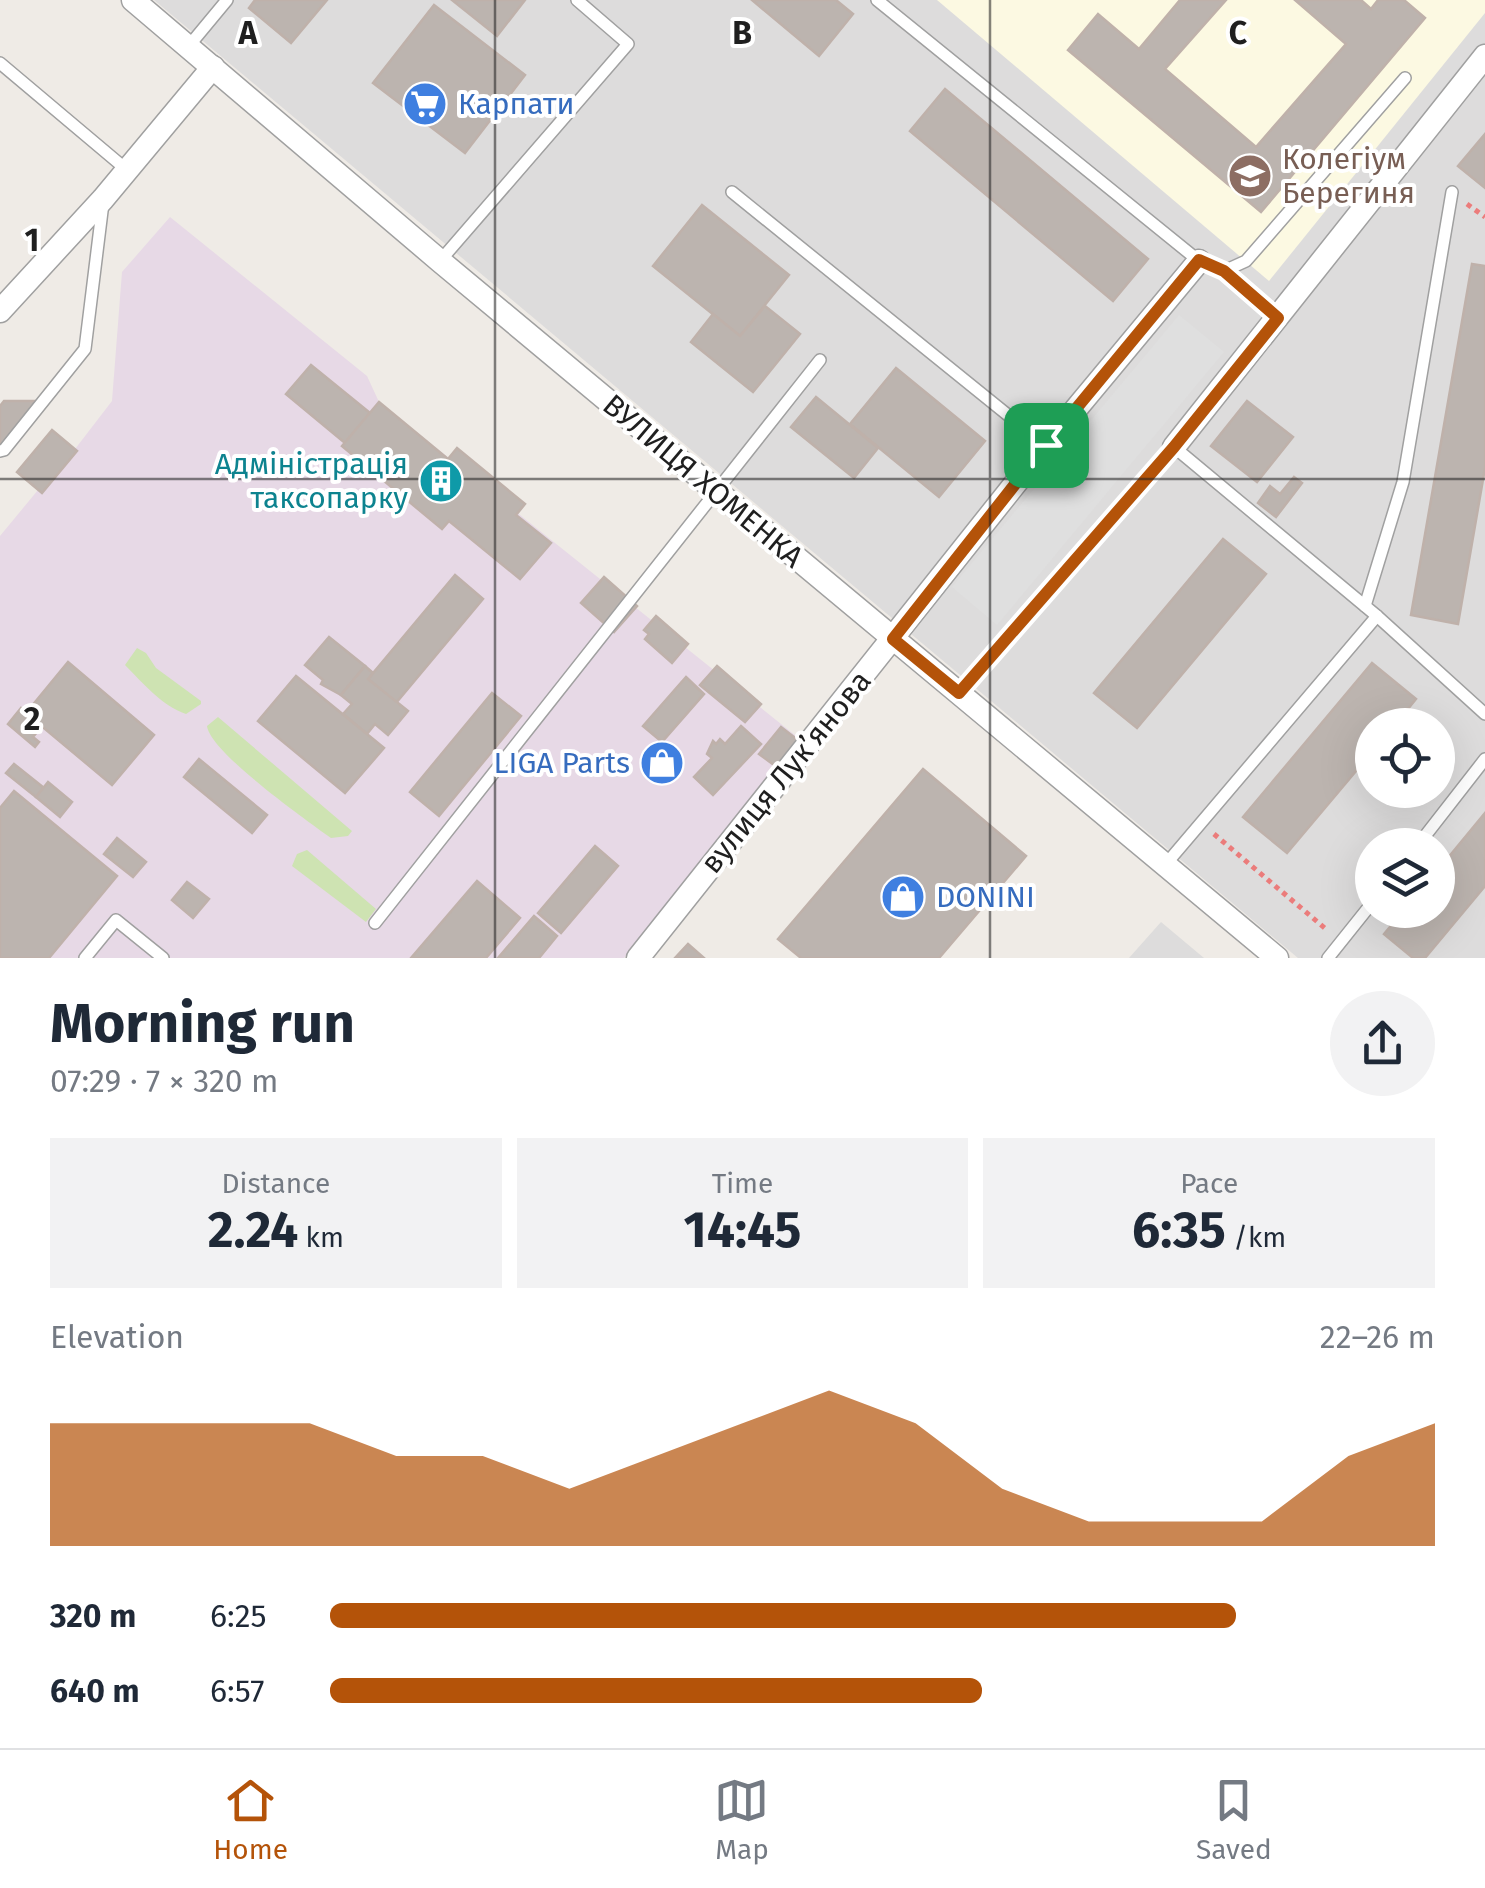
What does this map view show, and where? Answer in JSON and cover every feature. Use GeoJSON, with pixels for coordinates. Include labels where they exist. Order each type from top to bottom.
{"type":"FeatureCollection","features":[{"type":"Feature","properties":{"kind":"street","name":"ВУЛИЦЯ ХОМЕНКА"},"geometry":{"type":"LineString","coordinates":[[133,0],[716,492],[1278,958]]}},
{"type":"Feature","properties":{"kind":"street"},"geometry":{"type":"LineString","coordinates":[[1174,447],[1485,56]]}},
{"type":"Feature","properties":{"kind":"street"},"geometry":{"type":"LineString","coordinates":[[0,311],[103,199],[213,67]]}},
{"type":"Feature","properties":{"kind":"street","name":"вулиця Лукʼянова"},"geometry":{"type":"LineString","coordinates":[[638,958],[1046,445],[1199,260]]}},
{"type":"Feature","properties":{"kind":"lane"},"geometry":{"type":"LineString","coordinates":[[188,47],[227,0]]}},
{"type":"Feature","properties":{"kind":"lane"},"geometry":{"type":"LineString","coordinates":[[440,261],[628,44],[576,0]]}},
{"type":"Feature","properties":{"kind":"lane"},"geometry":{"type":"LineString","coordinates":[[877,0],[1199,260],[1224,271],[1246,261],[1405,78]]}},
{"type":"Feature","properties":{"kind":"lane"},"geometry":{"type":"LineString","coordinates":[[0,63],[127,170]]}},
{"type":"Feature","properties":{"kind":"lane"},"geometry":{"type":"LineString","coordinates":[[732,192],[1077,471]]}},
{"type":"Feature","properties":{"kind":"lane"},"geometry":{"type":"LineString","coordinates":[[1365,606],[1402,482],[1452,192]]}},
{"type":"Feature","properties":{"kind":"lane"},"geometry":{"type":"LineString","coordinates":[[0,451],[85,349],[103,199]]}},
{"type":"Feature","properties":{"kind":"lane"},"geometry":{"type":"LineString","coordinates":[[375,923],[820,360]]}},
{"type":"Feature","properties":{"kind":"lane"},"geometry":{"type":"LineString","coordinates":[[1174,447],[1378,616],[1485,714]]}},
{"type":"Feature","properties":{"kind":"lane"},"geometry":{"type":"LineString","coordinates":[[1166,864],[1378,616]]}},
{"type":"Feature","properties":{"kind":"lane"},"geometry":{"type":"LineString","coordinates":[[1431,828],[1485,758]]}},
{"type":"Feature","properties":{"kind":"lane"},"geometry":{"type":"LineString","coordinates":[[86,958],[116,920],[163,958]]}},
{"type":"Feature","properties":{"kind":"lane"},"geometry":{"type":"LineString","coordinates":[[1328,958],[1355,925]]}},
{"type":"Feature","properties":{"kind":"path"},"geometry":{"type":"LineString","coordinates":[[1224,271],[1278,318]]}},
{"type":"Feature","properties":{"kind":"path"},"geometry":{"type":"LineString","coordinates":[[959,693],[1174,447]]}},
{"type":"Feature","properties":{"kind":"path"},"geometry":{"type":"LineString","coordinates":[[1201,823],[1342,942]]}},
{"type":"Feature","properties":{"kind":"shaded area"},"geometry":{"type":"Polygon","coordinates":[[[154,0],[1485,0],[1485,958],[1298,958],[154,0]]]}},
{"type":"Feature","properties":{"kind":"shaded area","name":"Колегіум Берегиня"},"geometry":{"type":"Polygon","coordinates":[[[937,0],[1485,0],[1485,13],[1269,281],[937,0]]]}},
{"type":"Feature","properties":{"kind":"shaded area"},"geometry":{"type":"Polygon","coordinates":[[[170,217],[367,376],[379,402],[801,740],[624,958],[0,958],[0,536],[38,490],[42,492],[112,401],[122,272],[170,217]]]}},
{"type":"Feature","properties":{"kind":"shaded area"},"geometry":{"type":"Polygon","coordinates":[[[1179,315],[1224,352],[997,625],[952,587],[1179,315]]]}},
{"type":"Feature","properties":{"kind":"shaded area"},"geometry":{"type":"Polygon","coordinates":[[[1161,922],[1204,958],[1129,958],[1161,922]]]}},
{"type":"Feature","properties":{"kind":"green space"},"geometry":{"type":"Polygon","coordinates":[[[137,648],[201,704],[186,714],[153,693],[125,665],[137,648]]]}},
{"type":"Feature","properties":{"kind":"green space"},"geometry":{"type":"Polygon","coordinates":[[[218,717],[352,831],[348,836],[331,838],[241,768],[212,738],[207,726],[218,717]]]}},
{"type":"Feature","properties":{"kind":"green space"},"geometry":{"type":"Polygon","coordinates":[[[307,850],[376,909],[366,922],[292,866],[297,854],[307,850]]]}},
{"type":"Feature","properties":{"kind":"building"},"geometry":{"type":"Polygon","coordinates":[[[255,0],[327,0],[291,43],[249,8],[255,0]]]}},
{"type":"Feature","properties":{"kind":"building"},"geometry":{"type":"Polygon","coordinates":[[[452,0],[525,0],[497,36],[452,0]]]}},
{"type":"Feature","properties":{"kind":"building"},"geometry":{"type":"Polygon","coordinates":[[[752,0],[836,0],[853,14],[819,56],[752,0]]]}},
{"type":"Feature","properties":{"kind":"building"},"geometry":{"type":"Polygon","coordinates":[[[1180,0],[1226,0],[1165,69],[1256,147],[1346,44],[1295,0],[1361,0],[1371,9],[1378,0],[1404,0],[1425,18],[1261,212],[1068,50],[1098,14],[1139,49],[1180,0]]]}},
{"type":"Feature","properties":{"kind":"building"},"geometry":{"type":"Polygon","coordinates":[[[434,5],[525,75],[465,153],[373,83],[434,5]]]}},
{"type":"Feature","properties":{"kind":"building"},"geometry":{"type":"Polygon","coordinates":[[[945,89],[1148,259],[1113,301],[910,131],[945,89]]]}},
{"type":"Feature","properties":{"kind":"building"},"geometry":{"type":"Polygon","coordinates":[[[1485,134],[1485,188],[1458,166],[1485,134]]]}},
{"type":"Feature","properties":{"kind":"building"},"geometry":{"type":"Polygon","coordinates":[[[702,205],[789,275],[740,336],[653,266],[702,205]]]}},
{"type":"Feature","properties":{"kind":"building"},"geometry":{"type":"Polygon","coordinates":[[[1472,264],[1485,266],[1485,468],[1458,624],[1411,615],[1472,264]]]}},
{"type":"Feature","properties":{"kind":"building"},"geometry":{"type":"Polygon","coordinates":[[[765,306],[800,334],[753,392],[691,342],[713,314],[740,336],[765,306]]]}},
{"type":"Feature","properties":{"kind":"building"},"geometry":{"type":"Polygon","coordinates":[[[311,365],[370,413],[345,443],[286,394],[311,365]]]}},
{"type":"Feature","properties":{"kind":"building"},"geometry":{"type":"Polygon","coordinates":[[[896,368],[985,441],[939,497],[850,424],[896,368]]]}},
{"type":"Feature","properties":{"kind":"building"},"geometry":{"type":"Polygon","coordinates":[[[816,397],[878,448],[854,478],[791,427],[816,397]]]}},
{"type":"Feature","properties":{"kind":"building"},"geometry":{"type":"Polygon","coordinates":[[[4,401],[42,401],[0,452],[0,406],[4,401]]]}},
{"type":"Feature","properties":{"kind":"building"},"geometry":{"type":"Polygon","coordinates":[[[1247,401],[1293,437],[1257,482],[1211,446],[1247,401]]]}},
{"type":"Feature","properties":{"kind":"building","name":"Адміністрація таксопарку"},"geometry":{"type":"Polygon","coordinates":[[[379,402],[448,459],[457,448],[525,504],[516,515],[551,543],[520,579],[449,521],[442,529],[342,446],[379,402]]]}},
{"type":"Feature","properties":{"kind":"building"},"geometry":{"type":"Polygon","coordinates":[[[52,430],[77,451],[42,493],[17,472],[52,430]]]}},
{"type":"Feature","properties":{"kind":"building"},"geometry":{"type":"Polygon","coordinates":[[[1294,477],[1302,483],[1276,517],[1258,503],[1270,486],[1280,494],[1294,477]]]}},
{"type":"Feature","properties":{"kind":"building"},"geometry":{"type":"Polygon","coordinates":[[[1223,539],[1266,574],[1137,728],[1094,693],[1223,539]]]}},
{"type":"Feature","properties":{"kind":"building"},"geometry":{"type":"Polygon","coordinates":[[[455,575],[483,599],[396,703],[368,679],[455,575]]]}},
{"type":"Feature","properties":{"kind":"building"},"geometry":{"type":"Polygon","coordinates":[[[604,577],[637,606],[614,632],[581,603],[604,577]]]}},
{"type":"Feature","properties":{"kind":"building"},"geometry":{"type":"Polygon","coordinates":[[[656,616],[688,644],[672,663],[645,639],[649,634],[644,630],[656,616]]]}},
{"type":"Feature","properties":{"kind":"building"},"geometry":{"type":"Polygon","coordinates":[[[329,637],[365,666],[341,695],[321,684],[323,680],[305,665],[329,637]]]}},
{"type":"Feature","properties":{"kind":"building"},"geometry":{"type":"Polygon","coordinates":[[[68,662],[154,735],[112,785],[26,713],[68,662]]]}},
{"type":"Feature","properties":{"kind":"building"},"geometry":{"type":"Polygon","coordinates":[[[1372,663],[1416,699],[1409,708],[1355,708],[1355,772],[1287,853],[1243,817],[1372,663]]]}},
{"type":"Feature","properties":{"kind":"building"},"geometry":{"type":"Polygon","coordinates":[[[365,666],[373,673],[368,679],[408,711],[388,735],[375,724],[367,734],[343,714],[352,704],[341,695],[365,666]]]}},
{"type":"Feature","properties":{"kind":"building"},"geometry":{"type":"Polygon","coordinates":[[[717,666],[761,704],[745,722],[700,685],[717,666]]]}},
{"type":"Feature","properties":{"kind":"building"},"geometry":{"type":"Polygon","coordinates":[[[296,676],[384,748],[345,793],[258,721],[296,676]]]}},
{"type":"Feature","properties":{"kind":"building"},"geometry":{"type":"Polygon","coordinates":[[[686,677],[704,694],[662,742],[643,726],[686,677]]]}},
{"type":"Feature","properties":{"kind":"building"},"geometry":{"type":"Polygon","coordinates":[[[492,693],[521,716],[439,816],[410,792],[492,693]]]}},
{"type":"Feature","properties":{"kind":"building"},"geometry":{"type":"Polygon","coordinates":[[[21,708],[42,726],[33,737],[39,742],[35,747],[8,724],[21,708]]]}},
{"type":"Feature","properties":{"kind":"building"},"geometry":{"type":"Polygon","coordinates":[[[741,726],[761,744],[713,795],[694,777],[712,758],[707,754],[713,741],[716,744],[720,739],[725,744],[741,726]]]}},
{"type":"Feature","properties":{"kind":"building"},"geometry":{"type":"Polygon","coordinates":[[[781,727],[799,741],[778,768],[759,754],[781,727]]]}},
{"type":"Feature","properties":{"kind":"building"},"geometry":{"type":"Polygon","coordinates":[[[199,759],[267,815],[252,833],[184,777],[199,759]]]}},
{"type":"Feature","properties":{"kind":"building"},"geometry":{"type":"Polygon","coordinates":[[[14,764],[44,788],[36,797],[6,773],[14,764]]]}},
{"type":"Feature","properties":{"kind":"building"},"geometry":{"type":"Polygon","coordinates":[[[923,769],[1026,856],[939,958],[801,958],[778,939],[923,769]]]}},
{"type":"Feature","properties":{"kind":"building"},"geometry":{"type":"Polygon","coordinates":[[[48,782],[72,802],[60,817],[36,797],[48,782]]]}},
{"type":"Feature","properties":{"kind":"building"},"geometry":{"type":"Polygon","coordinates":[[[14,791],[117,876],[49,958],[0,958],[0,808],[14,791]]]}},
{"type":"Feature","properties":{"kind":"building"},"geometry":{"type":"Polygon","coordinates":[[[1485,813],[1485,886],[1455,922],[1455,849],[1485,813]]]}},
{"type":"Feature","properties":{"kind":"building"},"geometry":{"type":"Polygon","coordinates":[[[117,838],[146,862],[133,877],[104,854],[117,838]]]}},
{"type":"Feature","properties":{"kind":"building"},"geometry":{"type":"Polygon","coordinates":[[[595,846],[618,866],[561,933],[538,913],[595,846]]]}},
{"type":"Feature","properties":{"kind":"building"},"geometry":{"type":"Polygon","coordinates":[[[477,881],[520,918],[486,958],[411,958],[477,881]]]}},
{"type":"Feature","properties":{"kind":"building"},"geometry":{"type":"Polygon","coordinates":[[[187,882],[209,899],[193,918],[172,900],[187,882]]]}},
{"type":"Feature","properties":{"kind":"building"},"geometry":{"type":"Polygon","coordinates":[[[534,916],[557,936],[539,958],[498,958],[534,916]]]}},
{"type":"Feature","properties":{"kind":"building"},"geometry":{"type":"Polygon","coordinates":[[[1389,928],[1450,928],[1425,958],[1413,958],[1384,934],[1389,928]]]}},
{"type":"Feature","properties":{"kind":"building"},"geometry":{"type":"Polygon","coordinates":[[[688,944],[704,958],[675,958],[688,944]]]}},
{"type":"Feature","properties":{"kind":"place","name":"Карпати"},"geometry":{"type":"Point","coordinates":[425,104]}},
{"type":"Feature","properties":{"kind":"place","name":"Колегіум Берегиня"},"geometry":{"type":"Point","coordinates":[1250,176]}},
{"type":"Feature","properties":{"kind":"place","name":"Адміністрація таксопарку"},"geometry":{"type":"Point","coordinates":[441,481]}},
{"type":"Feature","properties":{"kind":"place","name":"LIGA Parts"},"geometry":{"type":"Point","coordinates":[662,763]}},
{"type":"Feature","properties":{"kind":"place","name":"DONINI"},"geometry":{"type":"Point","coordinates":[903,897]}},
{"type":"Feature","properties":{"kind":"route"},"geometry":{"type":"LineString","coordinates":[[1199,260],[1224,271],[1278,318],[1174,447],[959,693],[893,639],[1046,445],[1199,260]]}}]}
